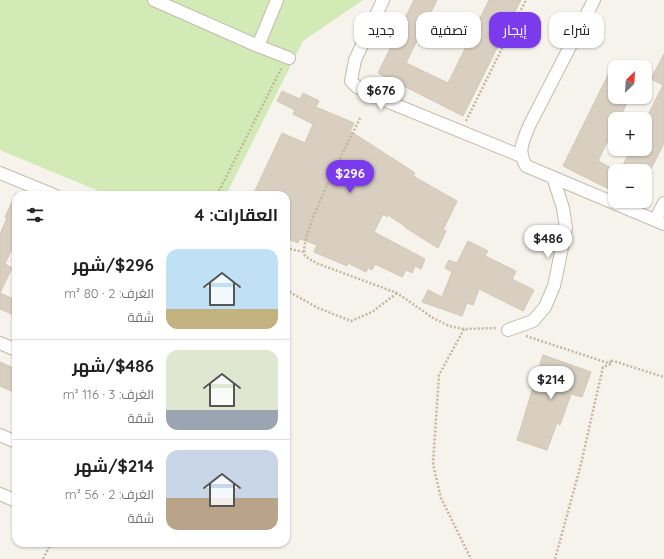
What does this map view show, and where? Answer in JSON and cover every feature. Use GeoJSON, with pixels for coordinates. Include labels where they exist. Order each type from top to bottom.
{"type":"FeatureCollection","features":[{"type":"Feature","properties":{"kind":"street"},"geometry":{"type":"LineString","coordinates":[[154,0],[258,46],[286,61]]}},
{"type":"Feature","properties":{"kind":"street"},"geometry":{"type":"LineString","coordinates":[[258,46],[277,0]]}},
{"type":"Feature","properties":{"kind":"street"},"geometry":{"type":"LineString","coordinates":[[383,0],[355,60],[351,81],[357,87],[521,156]]}},
{"type":"Feature","properties":{"kind":"street"},"geometry":{"type":"LineString","coordinates":[[594,0],[529,126],[522,143],[521,156],[526,166],[660,222],[664,203]]}},
{"type":"Feature","properties":{"kind":"street"},"geometry":{"type":"LineString","coordinates":[[0,173],[44,191]]}},
{"type":"Feature","properties":{"kind":"street"},"geometry":{"type":"LineString","coordinates":[[508,330],[533,321],[546,307],[554,286],[566,228],[563,208],[552,177]]}},
{"type":"Feature","properties":{"kind":"street"},"geometry":{"type":"LineString","coordinates":[[0,343],[12,348]]}},
{"type":"Feature","properties":{"kind":"street"},"geometry":{"type":"LineString","coordinates":[[0,435],[12,440]]}},
{"type":"Feature","properties":{"kind":"street"},"geometry":{"type":"LineString","coordinates":[[0,494],[12,499]]}},
{"type":"Feature","properties":{"kind":"path"},"geometry":{"type":"LineString","coordinates":[[461,132],[526,0]]}},
{"type":"Feature","properties":{"kind":"path"},"geometry":{"type":"LineString","coordinates":[[219,191],[286,61]]}},
{"type":"Feature","properties":{"kind":"path"},"geometry":{"type":"LineString","coordinates":[[304,252],[311,222],[360,118]]}},
{"type":"Feature","properties":{"kind":"path"},"geometry":{"type":"LineString","coordinates":[[290,249],[304,252],[306,256],[316,263],[397,293],[433,318],[449,326],[464,329],[490,328],[508,330],[611,364]]}},
{"type":"Feature","properties":{"kind":"path"},"geometry":{"type":"LineString","coordinates":[[290,292],[318,308],[351,321],[372,312],[397,293]]}},
{"type":"Feature","properties":{"kind":"path"},"geometry":{"type":"LineString","coordinates":[[464,329],[439,375],[433,464],[442,498],[471,559]]}},
{"type":"Feature","properties":{"kind":"path"},"geometry":{"type":"LineString","coordinates":[[611,364],[610,360],[664,377]]}},
{"type":"Feature","properties":{"kind":"path"},"geometry":{"type":"LineString","coordinates":[[554,559],[580,468],[603,367],[611,364]]}},
{"type":"Feature","properties":{"kind":"path"},"geometry":{"type":"LineString","coordinates":[[44,559],[49,547]]}},
{"type":"Feature","properties":{"kind":"green space"},"geometry":{"type":"Polygon","coordinates":[[[0,0],[363,0],[303,41],[228,191],[98,191],[0,150],[0,0]]]}},
{"type":"Feature","properties":{"kind":"building"},"geometry":{"type":"Polygon","coordinates":[[[414,0],[437,0],[431,12],[416,12],[416,43],[406,63],[448,83],[465,48],[481,48],[481,16],[489,0],[521,0],[515,12],[489,12],[489,48],[497,48],[463,116],[378,73],[390,48],[408,48],[408,12],[414,0]]]}},
{"type":"Feature","properties":{"kind":"building"},"geometry":{"type":"Polygon","coordinates":[[[664,54],[664,143],[652,167],[652,164],[624,164],[628,156],[652,156],[652,112],[650,112],[663,85],[652,80],[664,54]]]}},
{"type":"Feature","properties":{"kind":"building"},"geometry":{"type":"Polygon","coordinates":[[[608,75],[608,104],[626,104],[622,112],[608,112],[608,140],[598,161],[608,166],[608,188],[563,166],[608,75]]]}},
{"type":"Feature","properties":{"kind":"building"},"geometry":{"type":"Polygon","coordinates":[[[282,91],[300,99],[303,93],[319,101],[316,107],[354,123],[350,131],[415,173],[413,176],[457,201],[443,230],[446,231],[438,248],[388,215],[387,217],[383,214],[374,232],[425,259],[421,269],[415,266],[412,273],[406,270],[402,277],[375,264],[372,270],[368,268],[366,272],[348,263],[347,266],[314,252],[317,245],[300,239],[298,243],[290,240],[290,191],[255,191],[282,133],[305,143],[313,124],[293,114],[295,110],[277,101],[282,91]]]}},
{"type":"Feature","properties":{"kind":"building"},"geometry":{"type":"Polygon","coordinates":[[[12,202],[12,249],[5,264],[12,268],[0,293],[0,234],[7,218],[5,217],[12,202]]]}},
{"type":"Feature","properties":{"kind":"building"},"geometry":{"type":"Polygon","coordinates":[[[468,241],[488,251],[485,256],[516,271],[512,279],[534,290],[523,311],[479,289],[473,305],[467,303],[462,316],[422,302],[428,290],[442,297],[452,272],[445,268],[449,260],[457,263],[468,241]]]}},
{"type":"Feature","properties":{"kind":"building"},"geometry":{"type":"Polygon","coordinates":[[[0,293],[12,298],[12,314],[0,309],[0,293]]]}},
{"type":"Feature","properties":{"kind":"building"},"geometry":{"type":"Polygon","coordinates":[[[543,355],[591,372],[582,397],[571,394],[560,425],[557,423],[547,450],[517,440],[543,355]]]}},
{"type":"Feature","properties":{"kind":"building"},"geometry":{"type":"Polygon","coordinates":[[[0,362],[12,367],[12,391],[0,386],[0,362]]]}}]}
